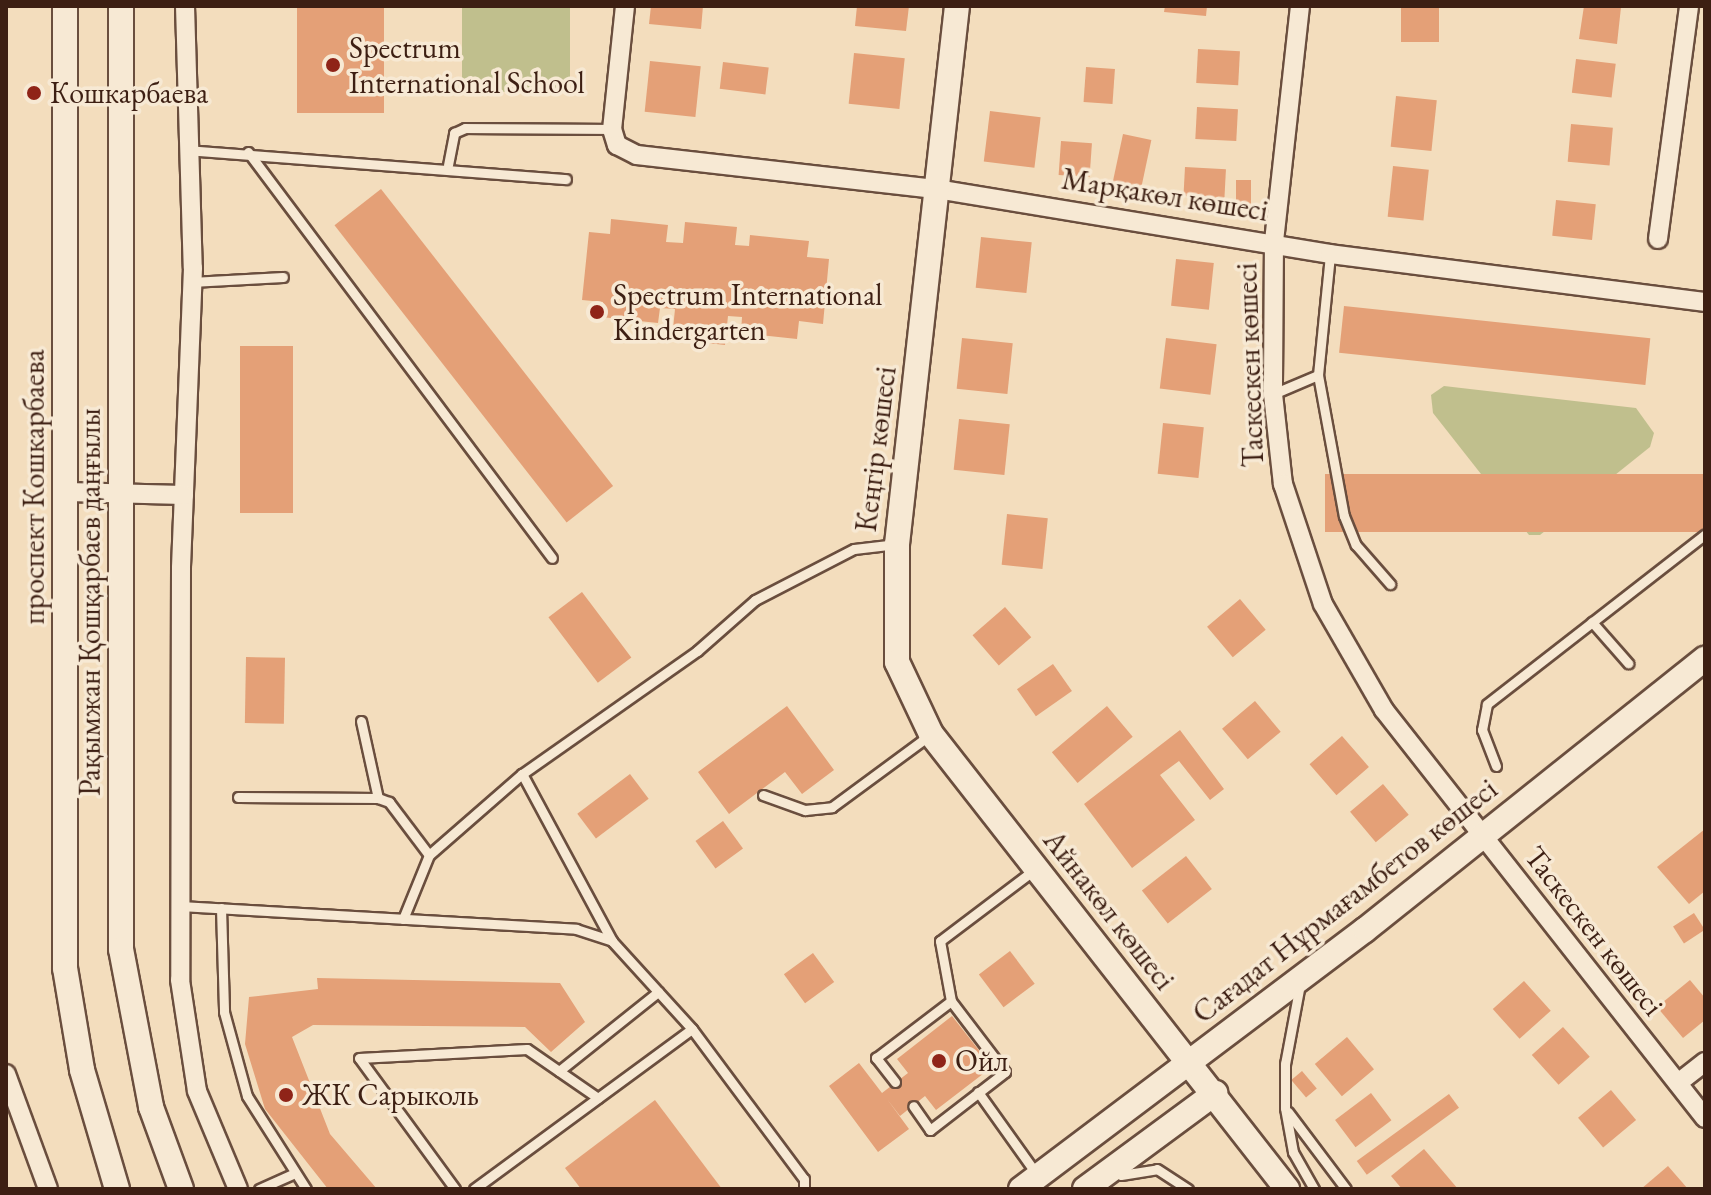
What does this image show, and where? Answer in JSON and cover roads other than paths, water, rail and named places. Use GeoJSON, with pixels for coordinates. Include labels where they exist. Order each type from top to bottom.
{"type":"FeatureCollection","features":[{"type":"Feature","properties":{"kind":"main road","name":"проспект Кошкарбаева"},"geometry":{"type":"LineString","coordinates":[[65,6],[65,968],[82,1070],[117,1189]]}},
{"type":"Feature","properties":{"kind":"main road","name":"Рақымжан Қошқарбаев даңғылы"},"geometry":{"type":"LineString","coordinates":[[121,6],[121,949],[151,1107],[181,1189]]}},
{"type":"Feature","properties":{"kind":"main road","name":"Кеңгір көшесі"},"geometry":{"type":"LineString","coordinates":[[897,662],[897,544],[957,6]]}},
{"type":"Feature","properties":{"kind":"main road","name":"Сағадат Нұрмағамбетов көшесі"},"geometry":{"type":"LineString","coordinates":[[1029,1183],[1302,977],[1705,659]]}},
{"type":"Feature","properties":{"kind":"main road","name":"Айнакөл көшесі"},"geometry":{"type":"LineString","coordinates":[[897,662],[931,734],[1190,1061],[1287,1189]]}},
{"type":"Feature","properties":{"kind":"main road"},"geometry":{"type":"LineString","coordinates":[[1085,1189],[1215,1093]]}},
{"type":"Feature","properties":{"kind":"street"},"geometry":{"type":"LineString","coordinates":[[185,6],[191,282],[184,495],[180,980],[197,1091],[238,1189]]}},
{"type":"Feature","properties":{"kind":"street"},"geometry":{"type":"LineString","coordinates":[[615,137],[625,6]]}},
{"type":"Feature","properties":{"kind":"street","name":"Таскескен көшесі"},"geometry":{"type":"LineString","coordinates":[[1300,6],[1274,240],[1273,394],[1283,484],[1323,604],[1384,710],[1705,1118]]}},
{"type":"Feature","properties":{"kind":"street"},"geometry":{"type":"LineString","coordinates":[[1658,239],[1689,6]]}},
{"type":"Feature","properties":{"kind":"street","name":"Марқакөл көшесі"},"geometry":{"type":"LineString","coordinates":[[615,137],[637,155],[937,189],[1274,240],[1330,254],[1705,302]]}},
{"type":"Feature","properties":{"kind":"street"},"geometry":{"type":"LineString","coordinates":[[67,492],[184,495]]}},
{"type":"Feature","properties":{"kind":"street"},"geometry":{"type":"LineString","coordinates":[[1678,1083],[1705,1062]]}},
{"type":"Feature","properties":{"kind":"street"},"geometry":{"type":"LineString","coordinates":[[6,1074],[48,1189]]}},
{"type":"Feature","properties":{"kind":"lane"},"geometry":{"type":"LineString","coordinates":[[448,165],[454,133],[465,128],[615,137]]}},
{"type":"Feature","properties":{"kind":"lane"},"geometry":{"type":"LineString","coordinates":[[186,150],[448,165],[566,179]]}},
{"type":"Feature","properties":{"kind":"lane"},"geometry":{"type":"LineString","coordinates":[[248,152],[552,558]]}},
{"type":"Feature","properties":{"kind":"lane"},"geometry":{"type":"LineString","coordinates":[[1330,254],[1318,375],[1344,516],[1356,545],[1390,584]]}},
{"type":"Feature","properties":{"kind":"lane"},"geometry":{"type":"LineString","coordinates":[[191,282],[283,277]]}},
{"type":"Feature","properties":{"kind":"lane"},"geometry":{"type":"LineString","coordinates":[[1273,394],[1318,375]]}},
{"type":"Feature","properties":{"kind":"lane"},"geometry":{"type":"LineString","coordinates":[[1496,766],[1482,730],[1487,704],[1704,536]]}},
{"type":"Feature","properties":{"kind":"lane"},"geometry":{"type":"LineString","coordinates":[[403,919],[429,855],[522,774],[697,651],[755,600],[854,549],[897,544]]}},
{"type":"Feature","properties":{"kind":"lane"},"geometry":{"type":"LineString","coordinates":[[1592,622],[1628,663]]}},
{"type":"Feature","properties":{"kind":"lane"},"geometry":{"type":"LineString","coordinates":[[361,721],[378,798]]}},
{"type":"Feature","properties":{"kind":"lane"},"geometry":{"type":"LineString","coordinates":[[763,795],[805,810],[832,807],[931,734]]}},
{"type":"Feature","properties":{"kind":"lane"},"geometry":{"type":"LineString","coordinates":[[522,774],[612,941],[692,1029],[804,1184],[811,1189]]}},
{"type":"Feature","properties":{"kind":"lane"},"geometry":{"type":"LineString","coordinates":[[238,797],[378,798],[389,802],[429,855]]}},
{"type":"Feature","properties":{"kind":"lane"},"geometry":{"type":"LineString","coordinates":[[913,1106],[930,1130],[1005,1072],[951,1001],[940,941],[1035,869]]}},
{"type":"Feature","properties":{"kind":"lane"},"geometry":{"type":"LineString","coordinates":[[180,906],[576,929],[612,941]]}},
{"type":"Feature","properties":{"kind":"lane"},"geometry":{"type":"LineString","coordinates":[[221,908],[224,1012],[247,1096],[292,1174],[306,1189]]}},
{"type":"Feature","properties":{"kind":"lane"},"geometry":{"type":"LineString","coordinates":[[1302,977],[1285,1064],[1285,1108],[1293,1152],[1314,1189]]}},
{"type":"Feature","properties":{"kind":"lane"},"geometry":{"type":"LineString","coordinates":[[559,1071],[658,992]]}},
{"type":"Feature","properties":{"kind":"lane"},"geometry":{"type":"LineString","coordinates":[[895,1082],[876,1058],[951,1001]]}},
{"type":"Feature","properties":{"kind":"lane"},"geometry":{"type":"LineString","coordinates":[[474,1189],[692,1029]]}},
{"type":"Feature","properties":{"kind":"lane"},"geometry":{"type":"LineString","coordinates":[[455,1189],[359,1058],[527,1049],[598,1098]]}},
{"type":"Feature","properties":{"kind":"lane"},"geometry":{"type":"LineString","coordinates":[[978,1092],[1029,1183]]}},
{"type":"Feature","properties":{"kind":"lane"},"geometry":{"type":"LineString","coordinates":[[1285,1108],[1346,1189]]}},
{"type":"Feature","properties":{"kind":"lane"},"geometry":{"type":"LineString","coordinates":[[1103,1189],[1141,1168],[1176,1176],[1188,1189]]}},
{"type":"Feature","properties":{"kind":"lane"},"geometry":{"type":"LineString","coordinates":[[259,1189],[292,1174]]}},
{"type":"Feature","properties":{"kind":"place","name":"Spectrum International School"},"geometry":{"type":"Point","coordinates":[333,65]}},
{"type":"Feature","properties":{"kind":"place","name":"Кошкарбаева"},"geometry":{"type":"Point","coordinates":[34,93]}},
{"type":"Feature","properties":{"kind":"place","name":"Spectrum International Kindergarten"},"geometry":{"type":"Point","coordinates":[597,312]}},
{"type":"Feature","properties":{"kind":"place","name":"Ойл"},"geometry":{"type":"Point","coordinates":[939,1061]}},
{"type":"Feature","properties":{"kind":"place","name":"ЖК Сарыколь"},"geometry":{"type":"Point","coordinates":[286,1095]}}]}
